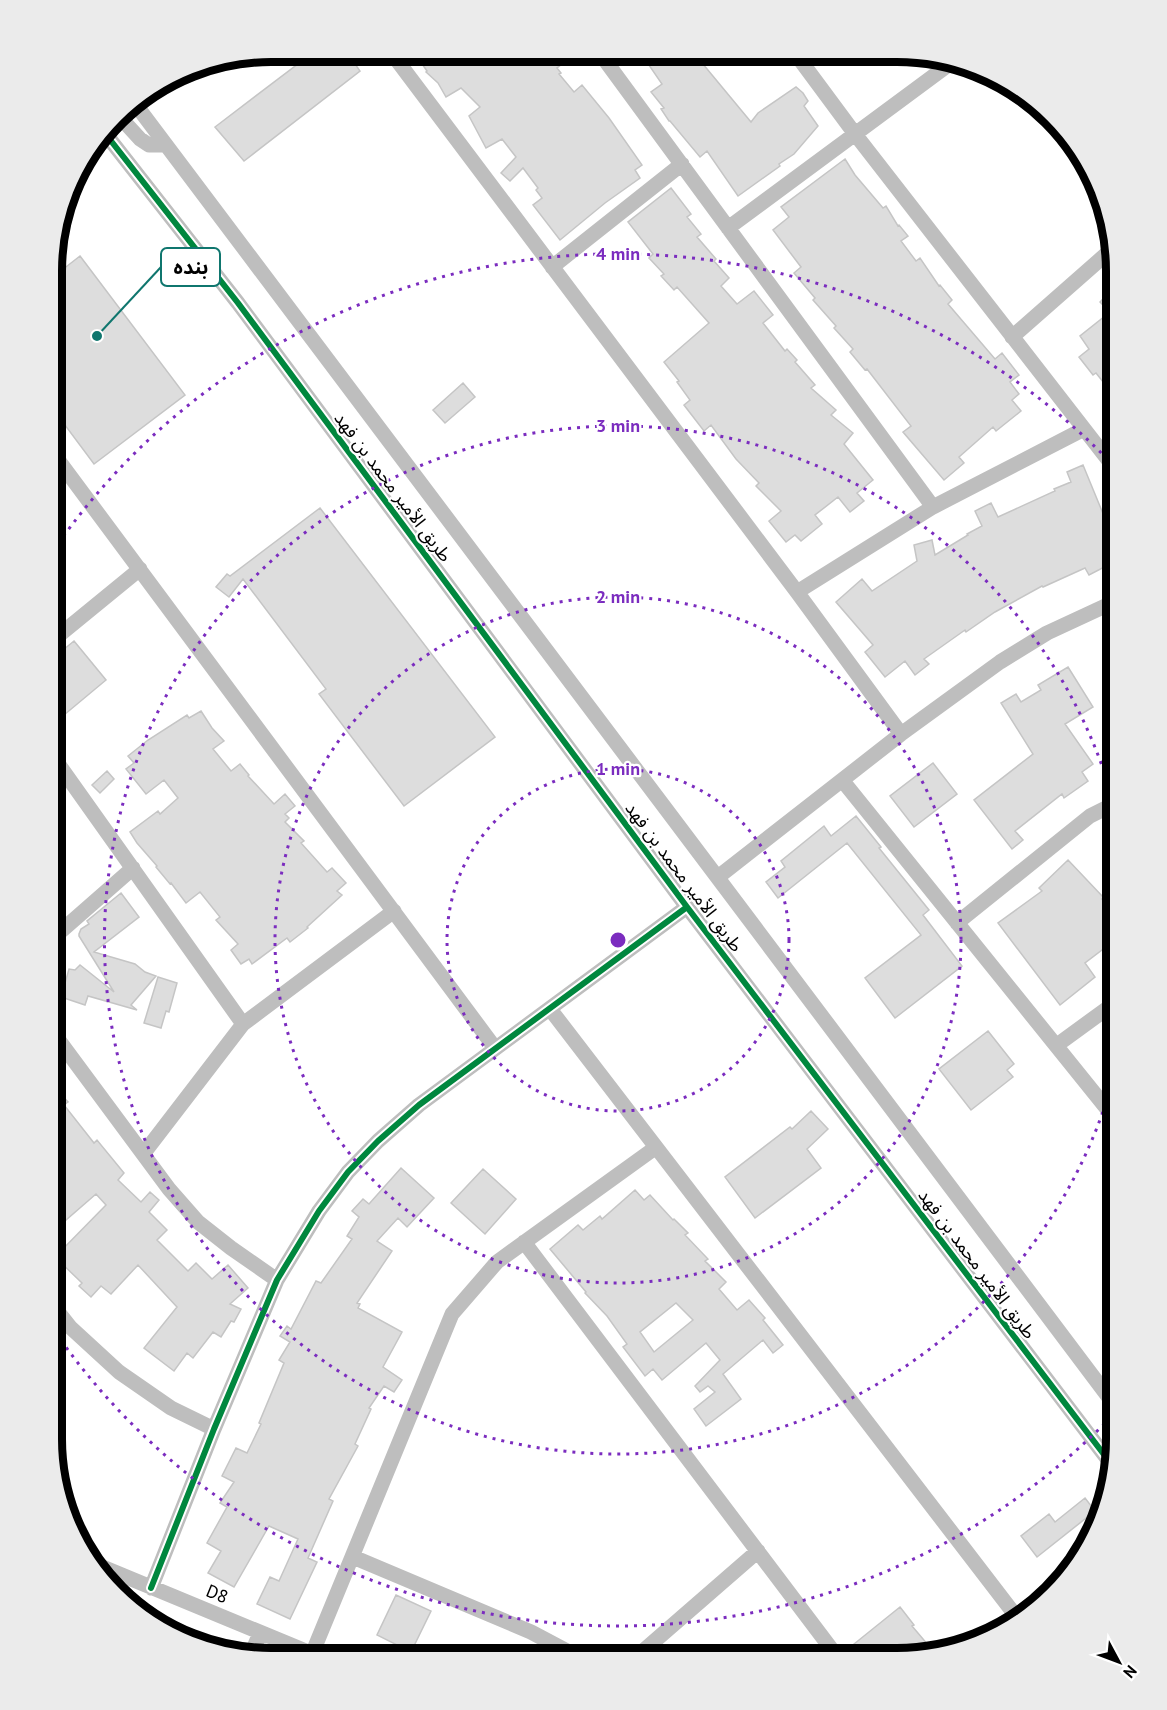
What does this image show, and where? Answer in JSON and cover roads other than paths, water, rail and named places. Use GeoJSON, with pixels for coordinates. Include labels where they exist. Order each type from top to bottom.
{"type":"FeatureCollection","features":[{"type":"Feature","properties":{"kind":"street"},"geometry":{"type":"LineString","coordinates":[[398,62],[901,734]]}},
{"type":"Feature","properties":{"kind":"street"},"geometry":{"type":"LineString","coordinates":[[606,62],[933,507]]}},
{"type":"Feature","properties":{"kind":"street"},"geometry":{"type":"LineString","coordinates":[[802,62],[855,134],[1106,457]]}},
{"type":"Feature","properties":{"kind":"street"},"geometry":{"type":"LineString","coordinates":[[728,228],[945,68]]}},
{"type":"Feature","properties":{"kind":"street","name":"طريق الأمير محمد بن فهد"},"geometry":{"type":"LineString","coordinates":[[139,109],[1105,1392]]}},
{"type":"Feature","properties":{"kind":"street"},"geometry":{"type":"LineString","coordinates":[[124,122],[149,145],[165,145]]}},
{"type":"Feature","properties":{"kind":"street","name":"طريق الأمير محمد بن فهد"},"geometry":{"type":"LineString","coordinates":[[108,139],[238,303],[687,907],[1105,1455]]}},
{"type":"Feature","properties":{"kind":"street"},"geometry":{"type":"LineString","coordinates":[[552,267],[682,165]]}},
{"type":"Feature","properties":{"kind":"street"},"geometry":{"type":"LineString","coordinates":[[1012,337],[1105,255]]}},
{"type":"Feature","properties":{"kind":"street"},"geometry":{"type":"LineString","coordinates":[[797,592],[933,507],[1084,429]]}},
{"type":"Feature","properties":{"kind":"street"},"geometry":{"type":"LineString","coordinates":[[62,465],[495,1048]]}},
{"type":"Feature","properties":{"kind":"street"},"geometry":{"type":"LineString","coordinates":[[62,633],[140,569]]}},
{"type":"Feature","properties":{"kind":"street"},"geometry":{"type":"LineString","coordinates":[[718,877],[901,734],[1000,662],[1047,633],[1106,606]]}},
{"type":"Feature","properties":{"kind":"street"},"geometry":{"type":"LineString","coordinates":[[62,771],[243,1024]]}},
{"type":"Feature","properties":{"kind":"street"},"geometry":{"type":"LineString","coordinates":[[842,780],[1105,1106]]}},
{"type":"Feature","properties":{"kind":"street"},"geometry":{"type":"LineString","coordinates":[[957,923],[1090,816],[1106,808]]}},
{"type":"Feature","properties":{"kind":"street"},"geometry":{"type":"LineString","coordinates":[[62,930],[133,868]]}},
{"type":"Feature","properties":{"kind":"street"},"geometry":{"type":"LineString","coordinates":[[152,1588],[214,1429],[277,1280],[319,1211],[348,1172],[378,1141],[419,1105],[687,907]]}},
{"type":"Feature","properties":{"kind":"street"},"geometry":{"type":"LineString","coordinates":[[144,1153],[243,1024],[394,911]]}},
{"type":"Feature","properties":{"kind":"street"},"geometry":{"type":"LineString","coordinates":[[550,1009],[1013,1613]]}},
{"type":"Feature","properties":{"kind":"street"},"geometry":{"type":"LineString","coordinates":[[1057,1045],[1105,1010]]}},
{"type":"Feature","properties":{"kind":"street"},"geometry":{"type":"LineString","coordinates":[[62,1044],[169,1189],[198,1222],[277,1280]]}},
{"type":"Feature","properties":{"kind":"street"},"geometry":{"type":"LineString","coordinates":[[319,1648],[353,1557],[452,1314],[497,1262],[655,1148]]}},
{"type":"Feature","properties":{"kind":"street"},"geometry":{"type":"LineString","coordinates":[[524,1242],[831,1648]]}},
{"type":"Feature","properties":{"kind":"street"},"geometry":{"type":"LineString","coordinates":[[62,1317],[70,1328],[119,1372],[171,1407],[214,1429]]}},
{"type":"Feature","properties":{"kind":"street"},"geometry":{"type":"LineString","coordinates":[[646,1648],[758,1551]]}},
{"type":"Feature","properties":{"kind":"street"},"geometry":{"type":"LineString","coordinates":[[353,1557],[531,1632],[561,1648]]}},
{"type":"Feature","properties":{"kind":"street","name":"D8"},"geometry":{"type":"LineString","coordinates":[[107,1569],[297,1648]]}},
{"type":"Feature","properties":{"kind":"street"},"geometry":{"type":"LineString","coordinates":[[254,1647],[260,1633]]}},
{"type":"Feature","properties":{"kind":"place","name":"بنده"},"geometry":{"type":"Point","coordinates":[97,336]}}]}
